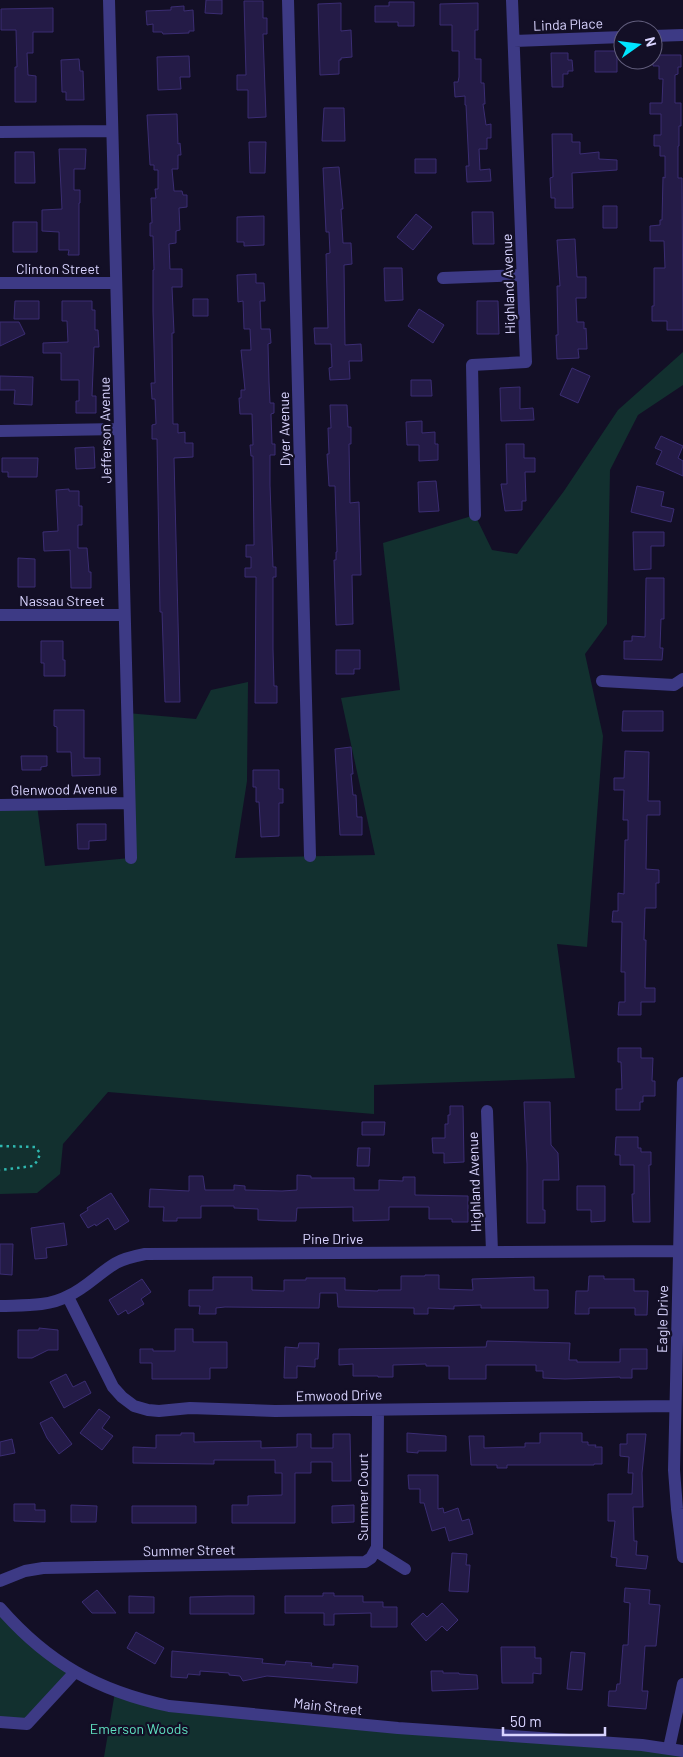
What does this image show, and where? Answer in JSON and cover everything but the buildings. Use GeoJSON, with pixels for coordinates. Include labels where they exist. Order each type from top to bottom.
{"type":"FeatureCollection","features":[{"type":"Feature","properties":{"kind":"street","name":"Jefferson Avenue"},"geometry":{"type":"LineString","coordinates":[[108,0],[130,858]]}},
{"type":"Feature","properties":{"kind":"street","name":"Dyer Avenue"},"geometry":{"type":"LineString","coordinates":[[288,0],[310,856]]}},
{"type":"Feature","properties":{"kind":"street","name":"Highland Avenue"},"geometry":{"type":"LineString","coordinates":[[475,515],[472,364],[526,362],[512,0]]}},
{"type":"Feature","properties":{"kind":"street"},"geometry":{"type":"LineString","coordinates":[[663,36],[683,35]]}},
{"type":"Feature","properties":{"kind":"street","name":"Linda Place"},"geometry":{"type":"LineString","coordinates":[[514,41],[613,37]]}},
{"type":"Feature","properties":{"kind":"street"},"geometry":{"type":"LineString","coordinates":[[0,132],[112,131]]}},
{"type":"Feature","properties":{"kind":"street"},"geometry":{"type":"LineString","coordinates":[[443,278],[522,275]]}},
{"type":"Feature","properties":{"kind":"street","name":"Clinton Street"},"geometry":{"type":"LineString","coordinates":[[0,283],[116,283]]}},
{"type":"Feature","properties":{"kind":"street"},"geometry":{"type":"LineString","coordinates":[[0,431],[120,430]]}},
{"type":"Feature","properties":{"kind":"street","name":"Nassau Street"},"geometry":{"type":"LineString","coordinates":[[0,615],[124,615]]}},
{"type":"Feature","properties":{"kind":"street"},"geometry":{"type":"LineString","coordinates":[[602,681],[674,685],[683,679]]}},
{"type":"Feature","properties":{"kind":"street","name":"Glenwood Avenue"},"geometry":{"type":"LineString","coordinates":[[0,805],[129,803]]}},
{"type":"Feature","properties":{"kind":"street","name":"Eagle Drive"},"geometry":{"type":"LineString","coordinates":[[683,1083],[675,1490],[683,1556]]}},
{"type":"Feature","properties":{"kind":"street","name":"Highland Avenue"},"geometry":{"type":"LineString","coordinates":[[487,1111],[492,1252]]}},
{"type":"Feature","properties":{"kind":"street","name":"Pine Drive"},"geometry":{"type":"LineString","coordinates":[[0,1306],[46,1303],[68,1297],[116,1264],[130,1257],[145,1254],[679,1251]]}},
{"type":"Feature","properties":{"kind":"street","name":"Emwood Drive"},"geometry":{"type":"LineString","coordinates":[[68,1297],[112,1387],[122,1398],[134,1406],[148,1410],[159,1411],[190,1408],[677,1415]]}},
{"type":"Feature","properties":{"kind":"street","name":"Summer Court"},"geometry":{"type":"LineString","coordinates":[[378,1410],[376,1551],[405,1569]]}},
{"type":"Feature","properties":{"kind":"street","name":"Summer Street"},"geometry":{"type":"LineString","coordinates":[[0,1581],[25,1571],[43,1568],[357,1563],[365,1562],[376,1551]]}},
{"type":"Feature","properties":{"kind":"street","name":"Main Street"},"geometry":{"type":"LineString","coordinates":[[0,1608],[32,1641],[57,1662],[115,1692],[169,1706],[398,1728],[669,1748],[683,1751]]}},
{"type":"Feature","properties":{"kind":"street"},"geometry":{"type":"LineString","coordinates":[[0,1722],[27,1724],[75,1672]]}},
{"type":"Feature","properties":{"kind":"street"},"geometry":{"type":"LineString","coordinates":[[669,1748],[683,1684]]}},
{"type":"Feature","properties":{"kind":"path"},"geometry":{"type":"LineString","coordinates":[[0,1146],[35,1148],[38,1150],[40,1157],[33,1166],[0,1170]]}},
{"type":"Feature","properties":{"kind":"green space"},"geometry":{"type":"Polygon","coordinates":[[[683,352],[683,385],[638,415],[610,470],[607,624],[585,654],[603,736],[587,947],[557,944],[575,1078],[374,1085],[374,1114],[108,1092],[63,1144],[60,1174],[37,1193],[0,1194],[0,805],[37,805],[45,866],[130,858],[127,713],[196,719],[211,690],[248,682],[247,781],[235,858],[375,855],[341,698],[400,690],[383,543],[475,515],[492,550],[517,554],[564,491],[618,410],[683,352]]]}},
{"type":"Feature","properties":{"kind":"green space"},"geometry":{"type":"Polygon","coordinates":[[[0,1608],[75,1672],[27,1724],[0,1722],[0,1608]]]}},
{"type":"Feature","properties":{"kind":"green space","name":"Emerson Woods"},"geometry":{"type":"Polygon","coordinates":[[[115,1692],[169,1706],[683,1752],[683,1757],[104,1757],[115,1692]]]}}]}
